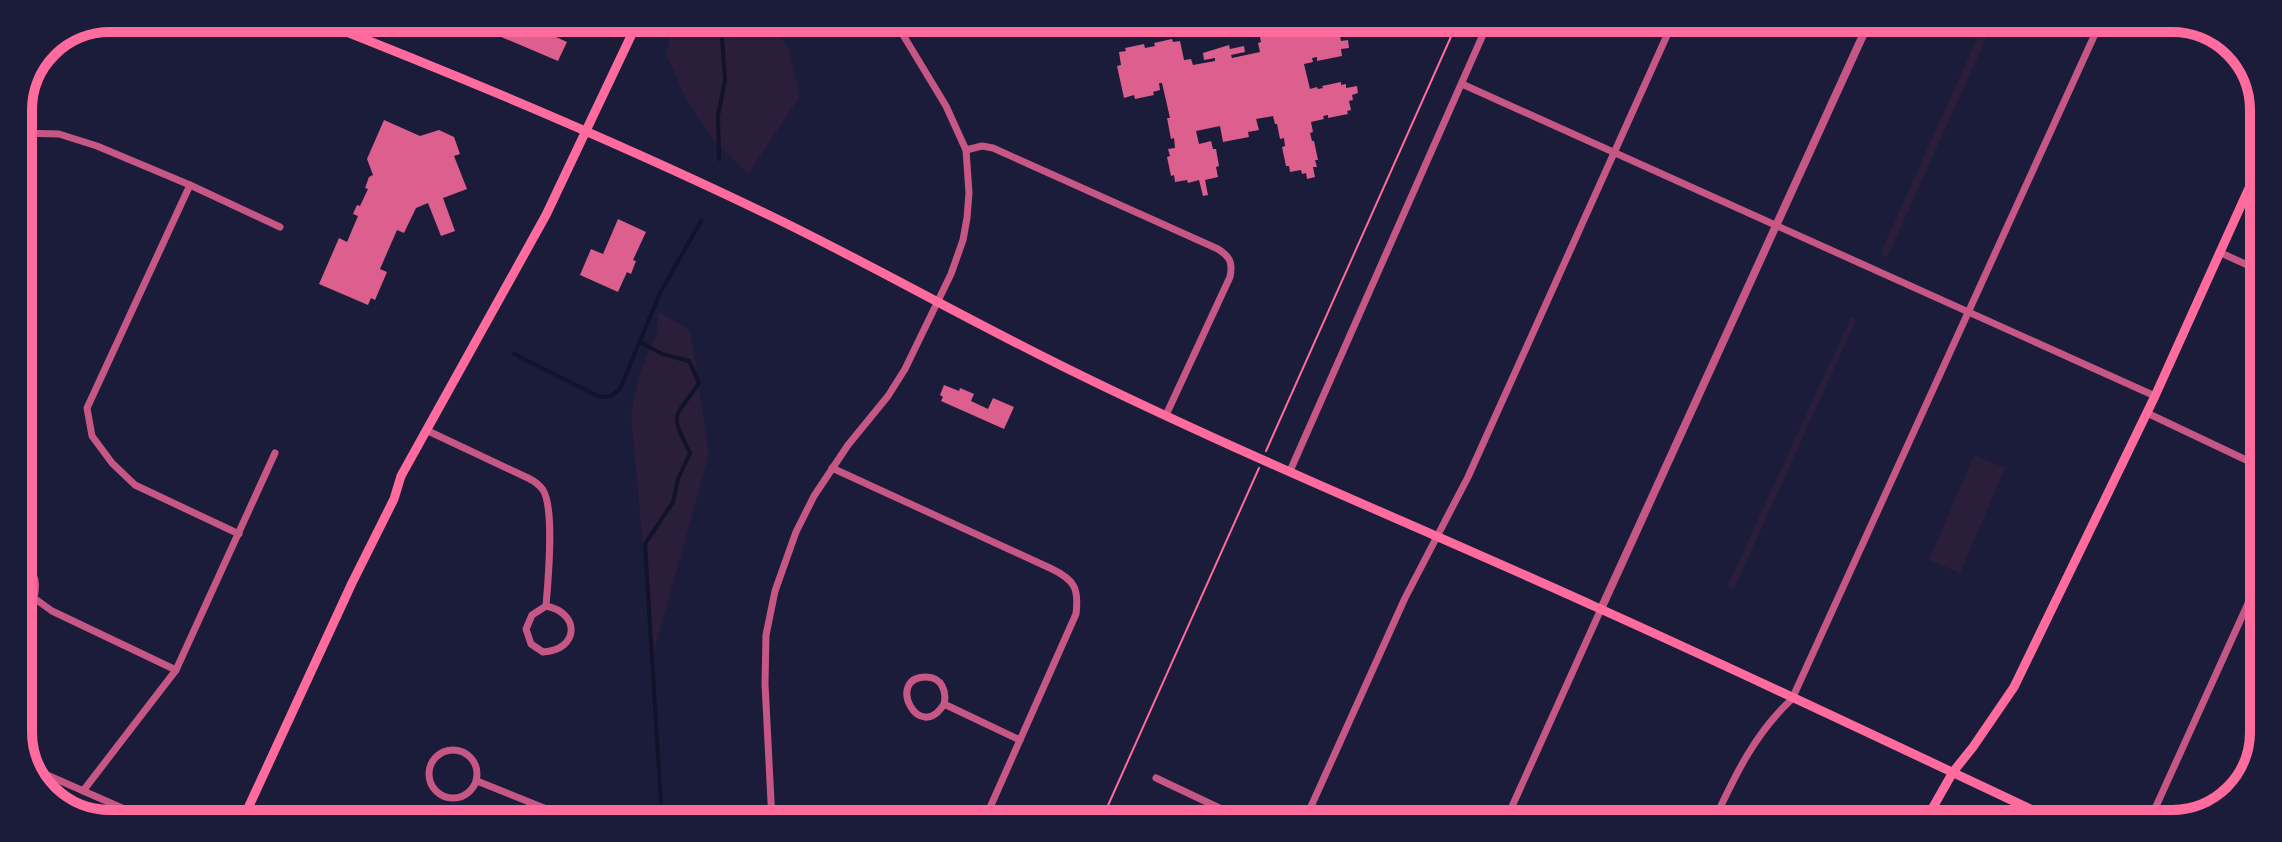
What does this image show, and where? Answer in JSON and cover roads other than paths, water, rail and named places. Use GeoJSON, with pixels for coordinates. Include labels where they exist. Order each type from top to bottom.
{"type":"FeatureCollection","features":[{"type":"Feature","properties":{"kind":"main road"},"geometry":{"type":"LineString","coordinates":[[345,32],[587,131],[771,216],[1065,368],[1601,609],[2033,810]]}},
{"type":"Feature","properties":{"kind":"main road"},"geometry":{"type":"LineString","coordinates":[[247,810],[394,499],[401,476],[546,215],[633,32]]}},
{"type":"Feature","properties":{"kind":"main road"},"geometry":{"type":"LineString","coordinates":[[1931,810],[1953,772],[2014,687],[2147,413],[2250,187]]}},
{"type":"Feature","properties":{"kind":"street"},"geometry":{"type":"LineString","coordinates":[[771,810],[765,684],[766,635],[775,591],[796,532],[814,496],[897,384],[955,262],[967,218],[966,150],[946,106],[901,32]]}},
{"type":"Feature","properties":{"kind":"street"},"geometry":{"type":"LineString","coordinates":[[1290,471],[1484,32]]}},
{"type":"Feature","properties":{"kind":"street"},"geometry":{"type":"LineString","coordinates":[[1309,810],[1405,598],[1468,477],[1668,32]]}},
{"type":"Feature","properties":{"kind":"street"},"geometry":{"type":"LineString","coordinates":[[1510,810],[1864,32]]}},
{"type":"Feature","properties":{"kind":"street"},"geometry":{"type":"LineString","coordinates":[[1719,810],[1745,758],[1775,715],[1792,699],[2096,32]]}},
{"type":"Feature","properties":{"kind":"street"},"geometry":{"type":"LineString","coordinates":[[1462,84],[2155,396]]}},
{"type":"Feature","properties":{"kind":"street"},"geometry":{"type":"LineString","coordinates":[[32,133],[59,134],[97,146],[280,227]]}},
{"type":"Feature","properties":{"kind":"street"},"geometry":{"type":"LineString","coordinates":[[966,150],[982,146],[993,148],[1228,256],[1232,265],[1230,277],[1166,415]]}},
{"type":"Feature","properties":{"kind":"street"},"geometry":{"type":"LineString","coordinates":[[190,185],[87,408],[92,436],[112,463],[135,485],[239,534]]}},
{"type":"Feature","properties":{"kind":"street"},"geometry":{"type":"LineString","coordinates":[[2221,253],[2250,266]]}},
{"type":"Feature","properties":{"kind":"street"},"geometry":{"type":"LineString","coordinates":[[2147,413],[2250,462]]}},
{"type":"Feature","properties":{"kind":"street"},"geometry":{"type":"LineString","coordinates":[[426,430],[528,478],[545,492],[549,531],[546,606]]}},
{"type":"Feature","properties":{"kind":"street"},"geometry":{"type":"LineString","coordinates":[[83,791],[176,670],[275,453]]}},
{"type":"Feature","properties":{"kind":"street"},"geometry":{"type":"LineString","coordinates":[[832,468],[1065,575],[1074,585],[1078,599],[1076,614],[989,810]]}},
{"type":"Feature","properties":{"kind":"street"},"geometry":{"type":"LineString","coordinates":[[32,572],[36,588],[34,598],[52,611],[176,670]]}},
{"type":"Feature","properties":{"kind":"street"},"geometry":{"type":"LineString","coordinates":[[2154,810],[2250,599]]}},
{"type":"Feature","properties":{"kind":"street"},"geometry":{"type":"LineString","coordinates":[[546,606],[565,614],[571,633],[569,640],[558,650],[543,652],[531,644],[526,629],[532,615],[546,606]]}},
{"type":"Feature","properties":{"kind":"street"},"geometry":{"type":"LineString","coordinates":[[919,678],[933,678],[943,686],[944,704],[936,714],[918,715],[909,706],[909,687],[919,678]]}},
{"type":"Feature","properties":{"kind":"street"},"geometry":{"type":"LineString","coordinates":[[944,704],[1020,740]]}},
{"type":"Feature","properties":{"kind":"street"},"geometry":{"type":"LineString","coordinates":[[460,751],[476,767],[477,781],[465,795],[450,798],[435,791],[428,776],[429,768],[437,755],[460,751]]}},
{"type":"Feature","properties":{"kind":"street"},"geometry":{"type":"LineString","coordinates":[[44,774],[126,810]]}},
{"type":"Feature","properties":{"kind":"street"},"geometry":{"type":"LineString","coordinates":[[1156,778],[1224,810]]}},
{"type":"Feature","properties":{"kind":"street"},"geometry":{"type":"LineString","coordinates":[[477,781],[549,810]]}},
{"type":"Feature","properties":{"kind":"waterway"},"geometry":{"type":"LineString","coordinates":[[719,159],[718,116],[725,80],[720,32]]}},
{"type":"Feature","properties":{"kind":"waterway"},"geometry":{"type":"LineString","coordinates":[[514,354],[600,397],[611,396],[620,389],[660,293],[701,221]]}},
{"type":"Feature","properties":{"kind":"waterway"},"geometry":{"type":"LineString","coordinates":[[640,342],[662,354],[689,361],[699,383],[677,416],[679,430],[690,453],[678,479],[673,502],[645,544],[661,810]]}}]}
